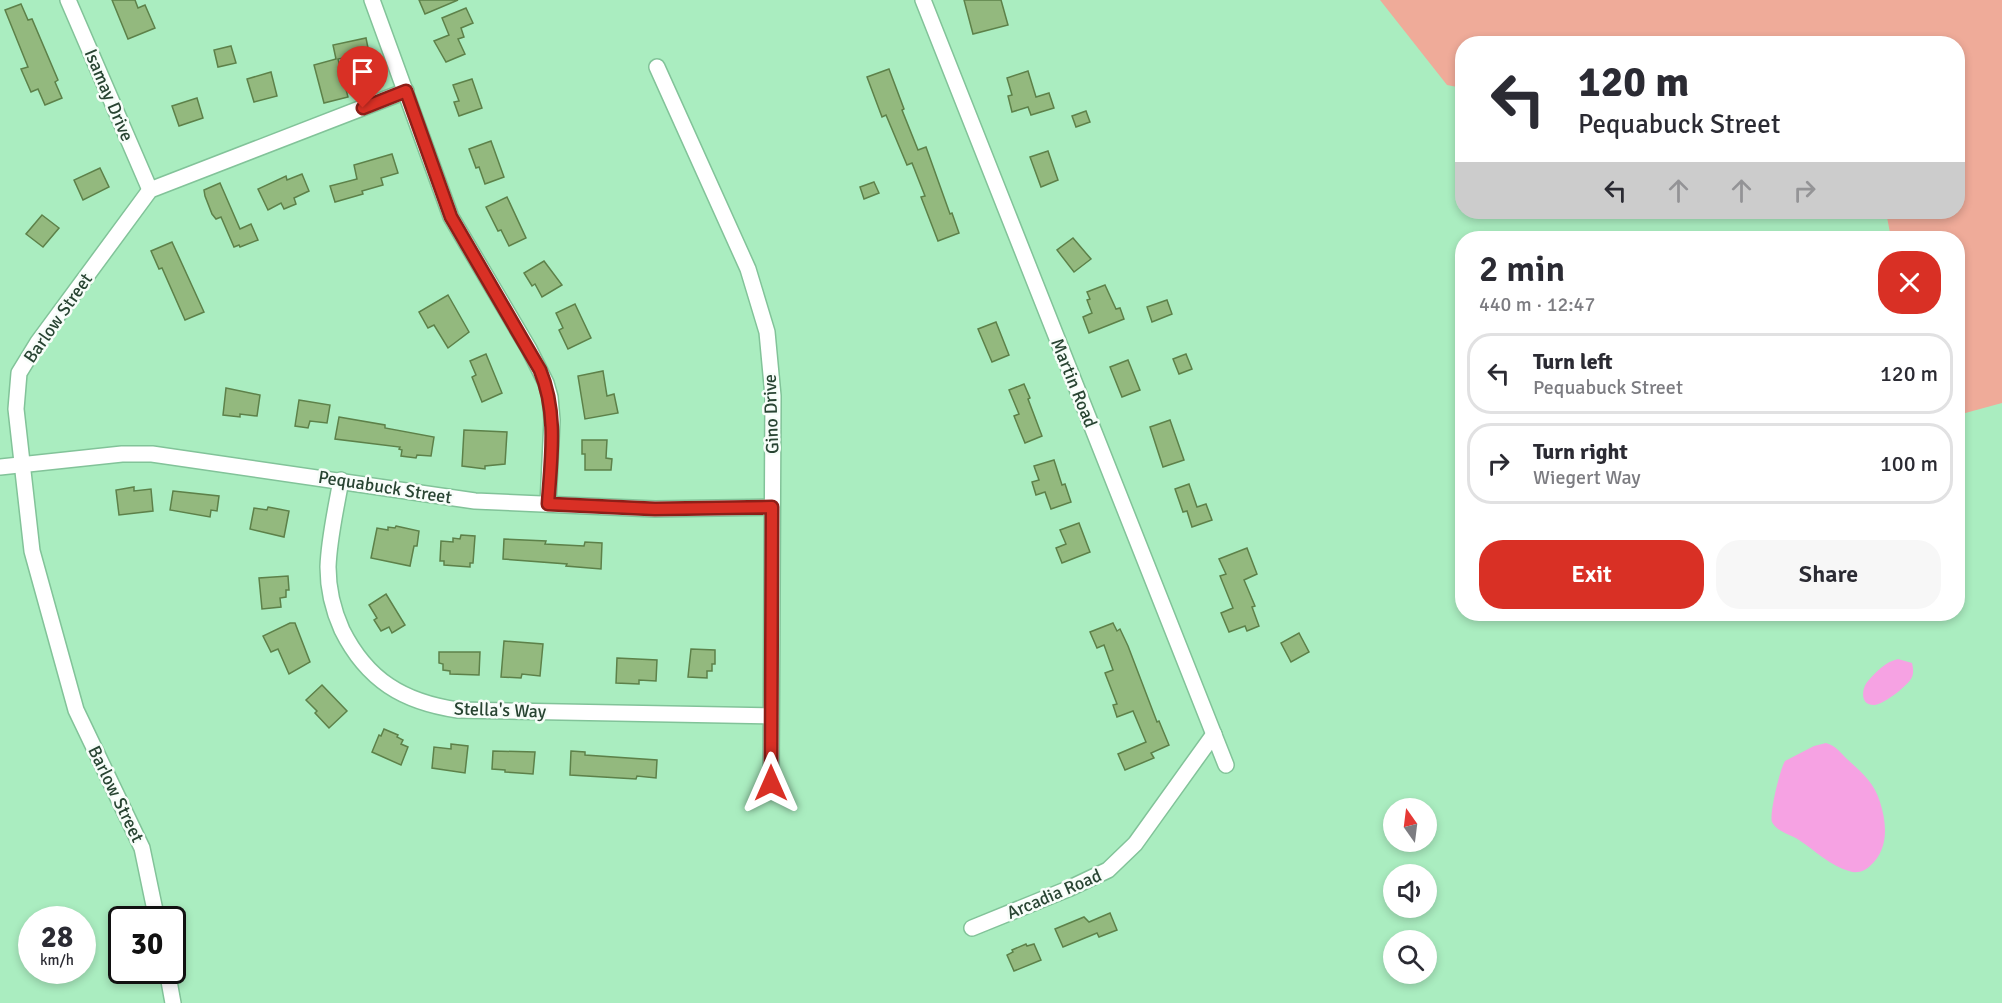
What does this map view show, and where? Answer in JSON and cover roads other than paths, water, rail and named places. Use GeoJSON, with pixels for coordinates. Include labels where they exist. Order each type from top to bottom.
{"type":"FeatureCollection","features":[{"type":"Feature","properties":{"kind":"street","name":"Isamay Drive"},"geometry":{"type":"LineString","coordinates":[[68,0],[150,190]]}},
{"type":"Feature","properties":{"kind":"street"},"geometry":{"type":"LineString","coordinates":[[372,0],[451,217],[529,349],[546,383],[552,420],[548,504]]}},
{"type":"Feature","properties":{"kind":"street","name":"Martin Road"},"geometry":{"type":"LineString","coordinates":[[923,0],[1227,765]]}},
{"type":"Feature","properties":{"kind":"street","name":"Gino Drive"},"geometry":{"type":"LineString","coordinates":[[657,67],[748,269],[767,332],[773,396],[771,783]]}},
{"type":"Feature","properties":{"kind":"street"},"geometry":{"type":"LineString","coordinates":[[150,190],[406,91]]}},
{"type":"Feature","properties":{"kind":"street","name":"Barlow Street"},"geometry":{"type":"LineString","coordinates":[[150,190],[38,342],[19,373],[16,409],[32,551],[76,710],[142,848],[154,906]]}},
{"type":"Feature","properties":{"kind":"street","name":"Pequabuck Street"},"geometry":{"type":"LineString","coordinates":[[0,467],[122,454],[153,454],[475,501],[655,509],[772,507]]}},
{"type":"Feature","properties":{"kind":"street","name":"Stella's Way"},"geometry":{"type":"LineString","coordinates":[[340,480],[329,560],[328,578],[332,602],[339,623],[360,659],[381,681],[398,692],[423,702],[458,710],[771,716]]}},
{"type":"Feature","properties":{"kind":"street","name":"Arcadia Road"},"geometry":{"type":"LineString","coordinates":[[972,928],[1068,890],[1108,870],[1136,844],[1214,734]]}},
{"type":"Feature","properties":{"kind":"street"},"geometry":{"type":"LineString","coordinates":[[169,984],[172,1003]]}}]}
